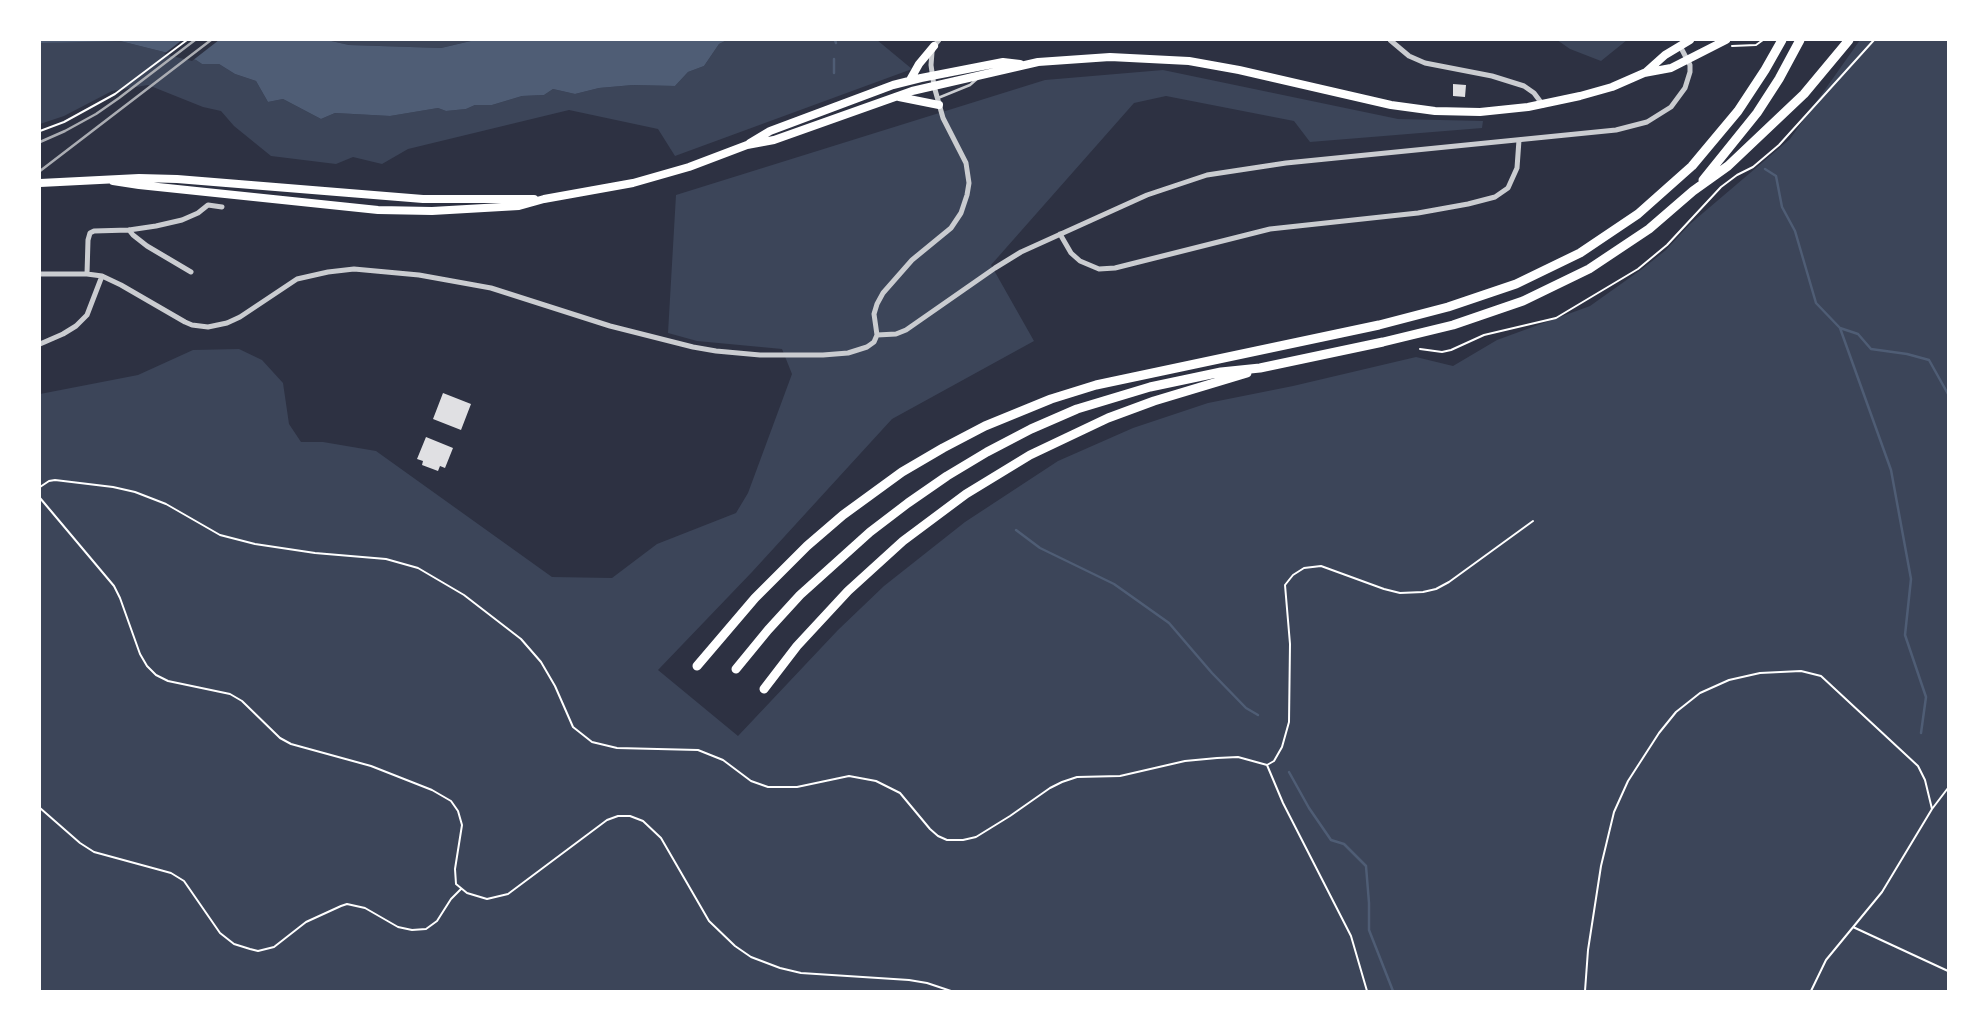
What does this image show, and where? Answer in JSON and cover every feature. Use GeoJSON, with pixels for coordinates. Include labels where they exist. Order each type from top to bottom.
{"type":"FeatureCollection","features":[{"type":"Feature","properties":{"kind":"highway"},"geometry":{"type":"LineString","coordinates":[[697,666],[755,598],[825,530],[862,500],[902,472],[964,436],[1029,407],[1096,385],[1402,319],[1471,300],[1516,284],[1580,253],[1632,219],[1674,184],[1723,130],[1752,91],[1782,40]]}},
{"type":"Feature","properties":{"kind":"highway"},"geometry":{"type":"LineString","coordinates":[[1693,191],[1757,113],[1779,79],[1800,40]]}},
{"type":"Feature","properties":{"kind":"highway"},"geometry":{"type":"LineString","coordinates":[[736,669],[800,595],[852,547],[908,503],[987,452],[1054,418],[1101,400],[1150,387],[1221,372],[1260,368],[1430,331],[1523,301],[1569,280],[1610,256],[1649,229],[1693,191],[1728,166],[1785,113],[1826,71],[1850,40]]}},
{"type":"Feature","properties":{"kind":"highway"},"geometry":{"type":"LineString","coordinates":[[764,689],[814,627],[866,574],[923,525],[980,485],[1030,455],[1108,418],[1154,401],[1260,368]]}},
{"type":"Feature","properties":{"kind":"main road"},"geometry":{"type":"LineString","coordinates":[[1644,73],[1665,56],[1690,40]]}},
{"type":"Feature","properties":{"kind":"main road"},"geometry":{"type":"LineString","coordinates":[[910,80],[919,64],[937,43]]}},
{"type":"Feature","properties":{"kind":"main road"},"geometry":{"type":"LineString","coordinates":[[746,146],[770,131],[862,95],[910,80],[1003,62],[1023,64],[1088,58],[1164,59],[1239,70],[1406,108],[1480,112],[1543,105],[1612,87],[1644,73],[1671,68],[1729,43]]}},
{"type":"Feature","properties":{"kind":"main road"},"geometry":{"type":"LineString","coordinates":[[113,180],[139,185],[378,210],[474,210],[519,206],[634,183],[689,167],[746,146],[774,140],[897,96],[1004,71],[1023,64]]}},
{"type":"Feature","properties":{"kind":"main road"},"geometry":{"type":"LineString","coordinates":[[897,96],[938,102]]}},
{"type":"Feature","properties":{"kind":"main road"},"geometry":{"type":"LineString","coordinates":[[40,183],[139,178],[177,179],[422,199],[544,200]]}},
{"type":"Feature","properties":{"kind":"street"},"geometry":{"type":"LineString","coordinates":[[1390,40],[1409,56],[1425,63],[1492,76],[1524,86],[1534,93],[1543,105]]}},
{"type":"Feature","properties":{"kind":"street"},"geometry":{"type":"LineString","coordinates":[[40,274],[87,274],[102,276],[122,285],[185,322],[192,325],[208,326],[227,323],[240,317],[297,279],[354,268],[419,274],[491,288],[610,326],[693,347],[716,351],[769,355],[823,355],[848,352],[867,347],[874,342],[877,335],[874,314],[883,292],[912,260],[951,228],[958,219],[966,202],[969,183],[966,163],[938,102],[934,86],[932,75],[937,43]]}},
{"type":"Feature","properties":{"kind":"street"},"geometry":{"type":"LineString","coordinates":[[877,335],[896,334],[906,330],[1021,252],[1170,186],[1229,170],[1616,130],[1647,122],[1660,115],[1678,99],[1689,79],[1688,61],[1680,46]]}},
{"type":"Feature","properties":{"kind":"street"},"geometry":{"type":"LineString","coordinates":[[1060,234],[1071,253],[1080,261],[1099,269],[1115,268],[1263,231],[1418,213],[1468,204],[1495,197],[1508,188],[1517,168],[1519,140]]}},
{"type":"Feature","properties":{"kind":"street"},"geometry":{"type":"LineString","coordinates":[[87,274],[90,233],[94,231],[130,230],[182,220],[198,214],[208,205],[222,207]]}},
{"type":"Feature","properties":{"kind":"street"},"geometry":{"type":"LineString","coordinates":[[130,230],[146,246],[191,272]]}},
{"type":"Feature","properties":{"kind":"street"},"geometry":{"type":"LineString","coordinates":[[40,344],[76,326],[87,315],[102,276]]}},
{"type":"Feature","properties":{"kind":"lane"},"geometry":{"type":"LineString","coordinates":[[938,102],[970,85],[980,76]]}},
{"type":"Feature","properties":{"kind":"path"},"geometry":{"type":"LineString","coordinates":[[40,132],[72,118],[115,94],[187,40]]}},
{"type":"Feature","properties":{"kind":"path"},"geometry":{"type":"LineString","coordinates":[[1729,43],[1756,46],[1763,40]]}},
{"type":"Feature","properties":{"kind":"path"},"geometry":{"type":"LineString","coordinates":[[40,487],[49,481],[56,480],[112,487],[135,492],[166,504],[220,535],[255,544],[315,553],[386,559],[418,568],[464,595],[521,639],[541,662],[555,686],[573,727],[592,742],[617,748],[698,750],[724,760],[751,781],[768,787],[797,786],[849,776],[876,781],[900,793],[930,829],[938,836],[948,840],[963,840],[976,837],[1050,788],[1077,777],[1120,776],[1185,761],[1217,758],[1238,757],[1267,765],[1274,761],[1282,747],[1289,722],[1290,644],[1285,585],[1293,575],[1304,568],[1321,566],[1384,589],[1400,593],[1423,592],[1436,589],[1449,582],[1533,521]]}},
{"type":"Feature","properties":{"kind":"path"},"geometry":{"type":"LineString","coordinates":[[40,498],[114,586],[140,654],[147,666],[156,675],[168,681],[230,694],[242,701],[280,738],[291,744],[370,766],[432,790],[451,801],[458,811],[462,825],[455,877],[456,884],[461,889],[487,900],[508,894],[607,820],[618,816],[630,816],[643,821],[661,838],[709,921],[734,946],[752,957],[801,974],[909,980],[927,983],[951,991]]}},
{"type":"Feature","properties":{"kind":"path"},"geometry":{"type":"LineString","coordinates":[[1584,991],[1588,950],[1601,866],[1614,812],[1628,781],[1658,733],[1676,712],[1700,692],[1729,680],[1760,673],[1789,670],[1821,676],[1918,766],[1926,780],[1932,809]]}},
{"type":"Feature","properties":{"kind":"path"},"geometry":{"type":"LineString","coordinates":[[1267,765],[1286,810],[1351,936],[1368,991]]}},
{"type":"Feature","properties":{"kind":"path"},"geometry":{"type":"LineString","coordinates":[[1811,991],[1826,960],[1882,892],[1932,809],[1948,788]]}},
{"type":"Feature","properties":{"kind":"path"},"geometry":{"type":"LineString","coordinates":[[40,808],[80,843],[94,852],[170,873],[184,881],[220,933],[234,944],[250,949],[258,950],[274,947],[306,922],[348,904],[366,908],[398,927],[412,930],[426,928],[437,921],[451,899],[461,889]]}},
{"type":"Feature","properties":{"kind":"path"},"geometry":{"type":"LineString","coordinates":[[1853,926],[1948,971]]}},
{"type":"Feature","properties":{"kind":"shaded area"},"geometry":{"type":"Polygon","coordinates":[[[40,40],[327,40],[349,45],[441,48],[475,40],[727,40],[719,44],[704,66],[688,72],[675,86],[633,85],[599,88],[575,94],[553,89],[544,95],[522,96],[492,105],[475,105],[466,109],[446,111],[438,108],[390,116],[335,113],[321,119],[283,99],[268,102],[256,81],[235,74],[219,64],[202,64],[196,60],[120,41],[40,43],[40,40]]]}},
{"type":"Feature","properties":{"kind":"shaded area"},"geometry":{"type":"Polygon","coordinates":[[[98,40],[120,41],[196,60],[202,64],[219,64],[235,74],[256,81],[268,102],[283,99],[321,119],[335,113],[390,116],[438,108],[446,111],[466,109],[475,105],[492,105],[522,96],[544,95],[553,89],[575,94],[599,88],[633,85],[675,86],[688,72],[704,66],[719,44],[727,40],[877,40],[912,69],[675,156],[658,129],[569,110],[408,149],[382,164],[353,157],[336,164],[271,156],[234,126],[221,111],[203,107],[148,85],[112,91],[64,116],[40,124],[40,43],[98,40]]]}},
{"type":"Feature","properties":{"kind":"shaded area"},"geometry":{"type":"Polygon","coordinates":[[[327,40],[475,40],[441,48],[349,45],[327,40]]]}},
{"type":"Feature","properties":{"kind":"shaded area"},"geometry":{"type":"Polygon","coordinates":[[[1557,40],[1627,40],[1601,61],[1570,49],[1557,40]]]}},
{"type":"Feature","properties":{"kind":"shaded area"},"geometry":{"type":"Polygon","coordinates":[[[1860,40],[1948,40],[1948,991],[40,991],[40,394],[138,375],[193,350],[239,349],[262,360],[283,383],[289,424],[301,442],[323,442],[376,451],[552,577],[612,578],[657,544],[736,513],[748,493],[792,374],[782,349],[697,341],[668,333],[676,195],[1045,80],[1163,70],[1398,119],[1483,121],[1482,128],[1310,142],[1294,121],[1166,96],[1134,103],[991,265],[1034,341],[892,419],[752,572],[658,670],[738,736],[838,630],[884,586],[965,522],[1058,461],[1133,428],[1208,403],[1293,386],[1416,357],[1453,366],[1497,340],[1590,306],[1666,250],[1690,224],[1790,139],[1860,40]]]}},
{"type":"Feature","properties":{"kind":"pier"},"geometry":{"type":"Polygon","coordinates":[[[182,40],[219,40],[192,61],[164,54],[182,40]]]}},
{"type":"Feature","properties":{"kind":"building"},"geometry":{"type":"Polygon","coordinates":[[[1453,84],[1466,85],[1465,97],[1453,96],[1453,84]]]}},
{"type":"Feature","properties":{"kind":"building"},"geometry":{"type":"Polygon","coordinates":[[[443,393],[471,404],[461,430],[433,419],[443,393]]]}},
{"type":"Feature","properties":{"kind":"building"},"geometry":{"type":"Polygon","coordinates":[[[426,437],[453,448],[445,468],[440,466],[438,471],[422,465],[423,461],[417,459],[426,437]]]}},
{"type":"Feature","properties":{"kind":"waterway"},"geometry":{"type":"LineString","coordinates":[[834,59],[834,73]]}},
{"type":"Feature","properties":{"kind":"waterway"},"geometry":{"type":"LineString","coordinates":[[1765,169],[1776,176],[1782,207],[1795,231],[1816,303],[1840,328],[1891,470],[1911,579],[1905,635],[1926,697],[1921,733]]}},
{"type":"Feature","properties":{"kind":"waterway"},"geometry":{"type":"LineString","coordinates":[[1840,328],[1858,334],[1871,349],[1907,354],[1929,360],[1948,394]]}},
{"type":"Feature","properties":{"kind":"waterway"},"geometry":{"type":"LineString","coordinates":[[1016,530],[1040,548],[1114,584],[1169,623],[1212,673],[1246,708],[1258,715]]}},
{"type":"Feature","properties":{"kind":"waterway"},"geometry":{"type":"LineString","coordinates":[[1289,772],[1309,808],[1331,840],[1344,844],[1366,866],[1369,930],[1393,991]]}},
{"type":"Feature","properties":{"kind":"railway"},"geometry":{"type":"LineString","coordinates":[[40,142],[96,114],[195,40]]}},
{"type":"Feature","properties":{"kind":"railway"},"geometry":{"type":"LineString","coordinates":[[40,171],[211,40]]}}]}
